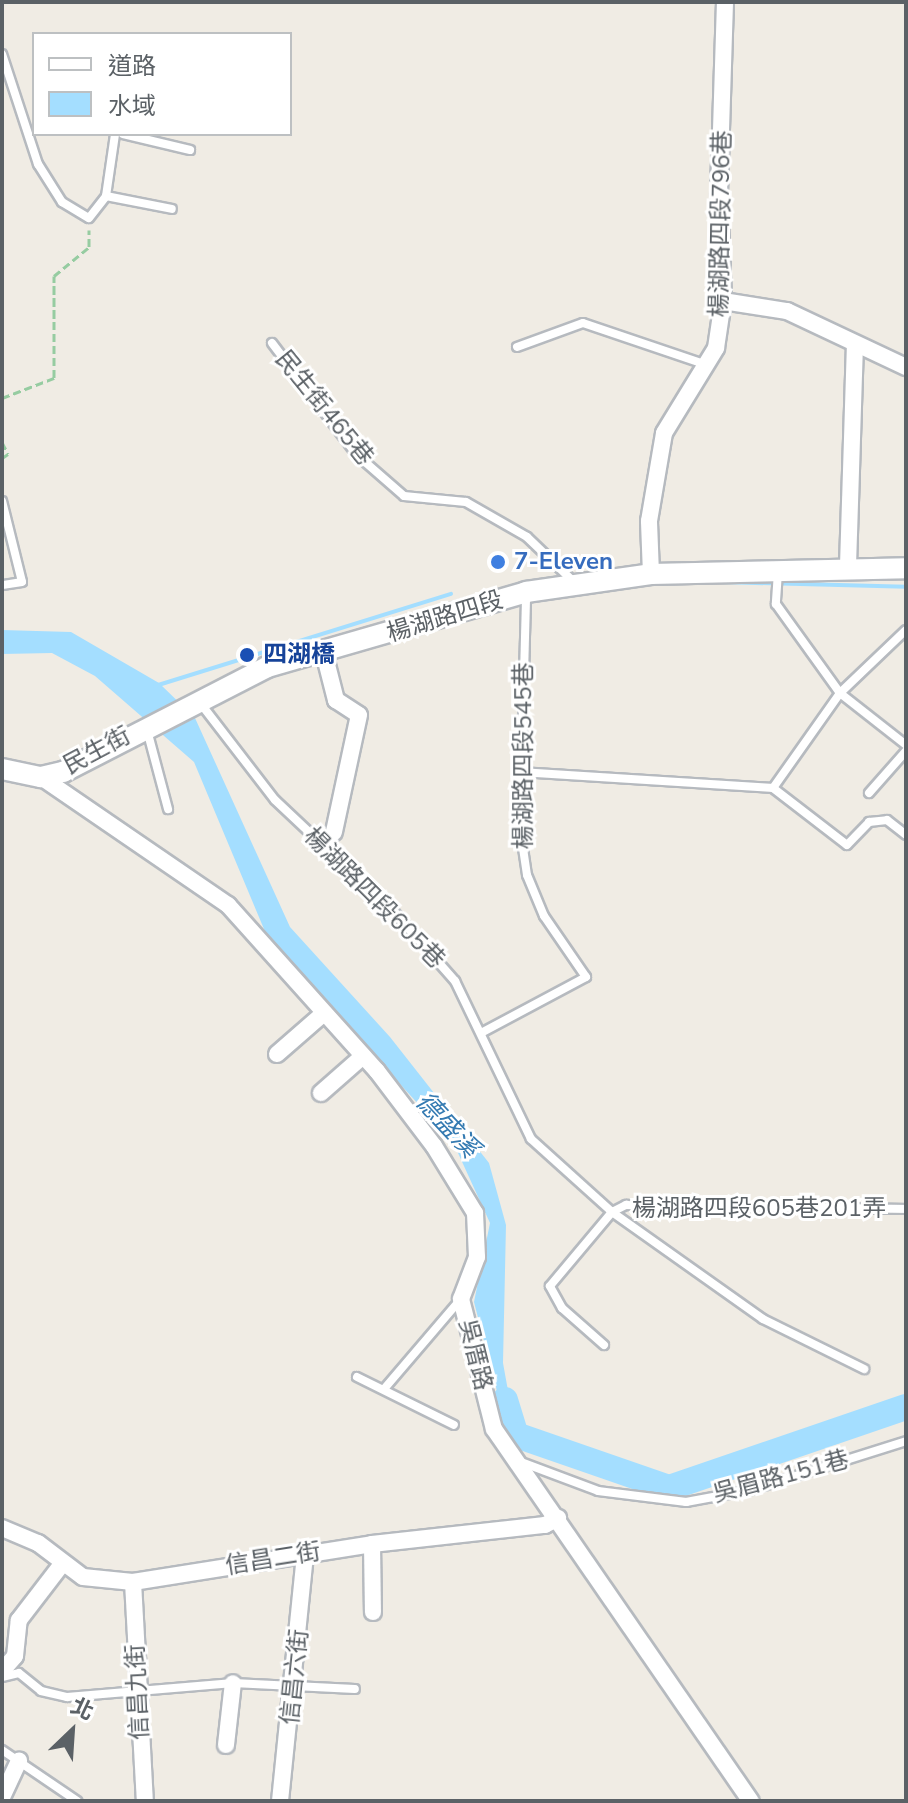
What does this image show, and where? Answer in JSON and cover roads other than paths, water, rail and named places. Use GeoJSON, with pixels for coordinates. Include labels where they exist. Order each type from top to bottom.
{"type":"FeatureCollection","features":[{"type":"Feature","properties":{"kind":"street","name":"楊湖路四段796巷"},"geometry":{"type":"LineString","coordinates":[[651,574],[649,521],[664,433],[707,365],[723,301],[719,193],[725,2]]}},
{"type":"Feature","properties":{"kind":"street"},"geometry":{"type":"LineString","coordinates":[[723,301],[787,311],[855,346],[906,367]]}},
{"type":"Feature","properties":{"kind":"street"},"geometry":{"type":"LineString","coordinates":[[848,566],[855,346]]}},
{"type":"Feature","properties":{"kind":"street","name":"楊湖路四段"},"geometry":{"type":"LineString","coordinates":[[191,701],[267,667],[324,653],[526,592],[651,574],[848,566],[906,568]]}},
{"type":"Feature","properties":{"kind":"street"},"geometry":{"type":"LineString","coordinates":[[324,653],[336,700],[359,715],[334,832]]}},
{"type":"Feature","properties":{"kind":"street"},"geometry":{"type":"LineString","coordinates":[[145,725],[191,701]]}},
{"type":"Feature","properties":{"kind":"street","name":"民生街"},"geometry":{"type":"LineString","coordinates":[[2,769],[41,777],[63,772],[145,725]]}},
{"type":"Feature","properties":{"kind":"street","name":"吳厝路"},"geometry":{"type":"LineString","coordinates":[[41,777],[228,905],[363,1056],[434,1146],[475,1213],[477,1257],[461,1299],[494,1429],[751,1801]]}},
{"type":"Feature","properties":{"kind":"street"},"geometry":{"type":"LineString","coordinates":[[277,1054],[324,1013]]}},
{"type":"Feature","properties":{"kind":"street"},"geometry":{"type":"LineString","coordinates":[[321,1093],[363,1056]]}},
{"type":"Feature","properties":{"kind":"street","name":"信昌二街"},"geometry":{"type":"LineString","coordinates":[[2,1528],[38,1543],[83,1577],[133,1582],[305,1553],[545,1525],[558,1518]]}},
{"type":"Feature","properties":{"kind":"street"},"geometry":{"type":"LineString","coordinates":[[372,1544],[373,1612]]}},
{"type":"Feature","properties":{"kind":"street","name":"信昌六街"},"geometry":{"type":"LineString","coordinates":[[280,1801],[296,1683],[305,1553]]}},
{"type":"Feature","properties":{"kind":"street"},"geometry":{"type":"LineString","coordinates":[[2,1674],[15,1656],[19,1620],[62,1564]]}},
{"type":"Feature","properties":{"kind":"street","name":"信昌九街"},"geometry":{"type":"LineString","coordinates":[[133,1582],[145,1801]]}},
{"type":"Feature","properties":{"kind":"street"},"geometry":{"type":"LineString","coordinates":[[226,1745],[233,1683]]}},
{"type":"Feature","properties":{"kind":"street"},"geometry":{"type":"LineString","coordinates":[[3,1795],[19,1760]]}},
{"type":"Feature","properties":{"kind":"lane"},"geometry":{"type":"LineString","coordinates":[[2,54],[38,164],[62,202],[89,218],[106,196],[115,136]]}},
{"type":"Feature","properties":{"kind":"lane"},"geometry":{"type":"LineString","coordinates":[[131,136],[190,150]]}},
{"type":"Feature","properties":{"kind":"lane"},"geometry":{"type":"LineString","coordinates":[[106,196],[172,209]]}},
{"type":"Feature","properties":{"kind":"lane"},"geometry":{"type":"LineString","coordinates":[[517,347],[583,323],[707,365]]}},
{"type":"Feature","properties":{"kind":"lane","name":"民生街465巷"},"geometry":{"type":"LineString","coordinates":[[272,343],[357,455],[404,496],[466,502],[527,537],[578,586]]}},
{"type":"Feature","properties":{"kind":"lane"},"geometry":{"type":"LineString","coordinates":[[2,585],[22,582],[3,507]]}},
{"type":"Feature","properties":{"kind":"lane"},"geometry":{"type":"LineString","coordinates":[[778,571],[776,604],[840,693],[906,745]]}},
{"type":"Feature","properties":{"kind":"lane","name":"楊湖路四段545巷"},"geometry":{"type":"LineString","coordinates":[[481,1033],[586,977],[544,916],[527,875],[520,772],[526,592]]}},
{"type":"Feature","properties":{"kind":"lane"},"geometry":{"type":"LineString","coordinates":[[773,788],[840,693],[906,630]]}},
{"type":"Feature","properties":{"kind":"lane","name":"楊湖路四段605巷"},"geometry":{"type":"LineString","coordinates":[[191,701],[275,800],[395,913],[455,981],[531,1139],[612,1212],[763,1319],[864,1369]]}},
{"type":"Feature","properties":{"kind":"lane"},"geometry":{"type":"LineString","coordinates":[[145,725],[168,809]]}},
{"type":"Feature","properties":{"kind":"lane"},"geometry":{"type":"LineString","coordinates":[[869,793],[906,751]]}},
{"type":"Feature","properties":{"kind":"lane"},"geometry":{"type":"LineString","coordinates":[[520,772],[773,788],[847,845],[869,822],[887,820],[906,835]]}},
{"type":"Feature","properties":{"kind":"lane","name":"楊湖路四段605巷201弄"},"geometry":{"type":"LineString","coordinates":[[612,1212],[626,1205],[906,1209]]}},
{"type":"Feature","properties":{"kind":"lane"},"geometry":{"type":"LineString","coordinates":[[604,1345],[562,1308],[550,1286],[612,1212]]}},
{"type":"Feature","properties":{"kind":"lane"},"geometry":{"type":"LineString","coordinates":[[384,1389],[461,1299]]}},
{"type":"Feature","properties":{"kind":"lane"},"geometry":{"type":"LineString","coordinates":[[357,1377],[454,1425]]}},
{"type":"Feature","properties":{"kind":"lane","name":"吳眉路151巷"},"geometry":{"type":"LineString","coordinates":[[516,1460],[598,1491],[686,1502],[751,1490],[906,1441]]}},
{"type":"Feature","properties":{"kind":"lane"},"geometry":{"type":"LineString","coordinates":[[2,1674],[19,1673],[41,1691],[67,1697],[233,1683],[296,1683],[355,1689]]}},
{"type":"Feature","properties":{"kind":"lane"},"geometry":{"type":"LineString","coordinates":[[2,1750],[77,1801]]}},
{"type":"Feature","properties":{"kind":"water"},"geometry":{"type":"Polygon","coordinates":[[[2,630],[71,632],[159,683],[195,718],[290,927],[390,1037],[489,1163],[506,1225],[503,1363],[516,1435],[507,1430],[474,1302],[490,1223],[453,1142],[269,941],[194,762],[95,676],[52,653],[2,654],[2,630]]]}},
{"type":"Feature","properties":{"kind":"waterway"},"geometry":{"type":"LineString","coordinates":[[720,582],[906,587]]}},
{"type":"Feature","properties":{"kind":"waterway"},"geometry":{"type":"LineString","coordinates":[[155,686],[451,594]]}},
{"type":"Feature","properties":{"kind":"waterway","name":"德盛溪"},"geometry":{"type":"LineString","coordinates":[[505,1400],[516,1435],[669,1488],[906,1407]]}},
{"type":"Feature","properties":{"kind":"place","name":"7-Eleven"},"geometry":{"type":"Point","coordinates":[498,562]}},
{"type":"Feature","properties":{"kind":"place","name":"四湖橋"},"geometry":{"type":"Point","coordinates":[247,655]}}]}
